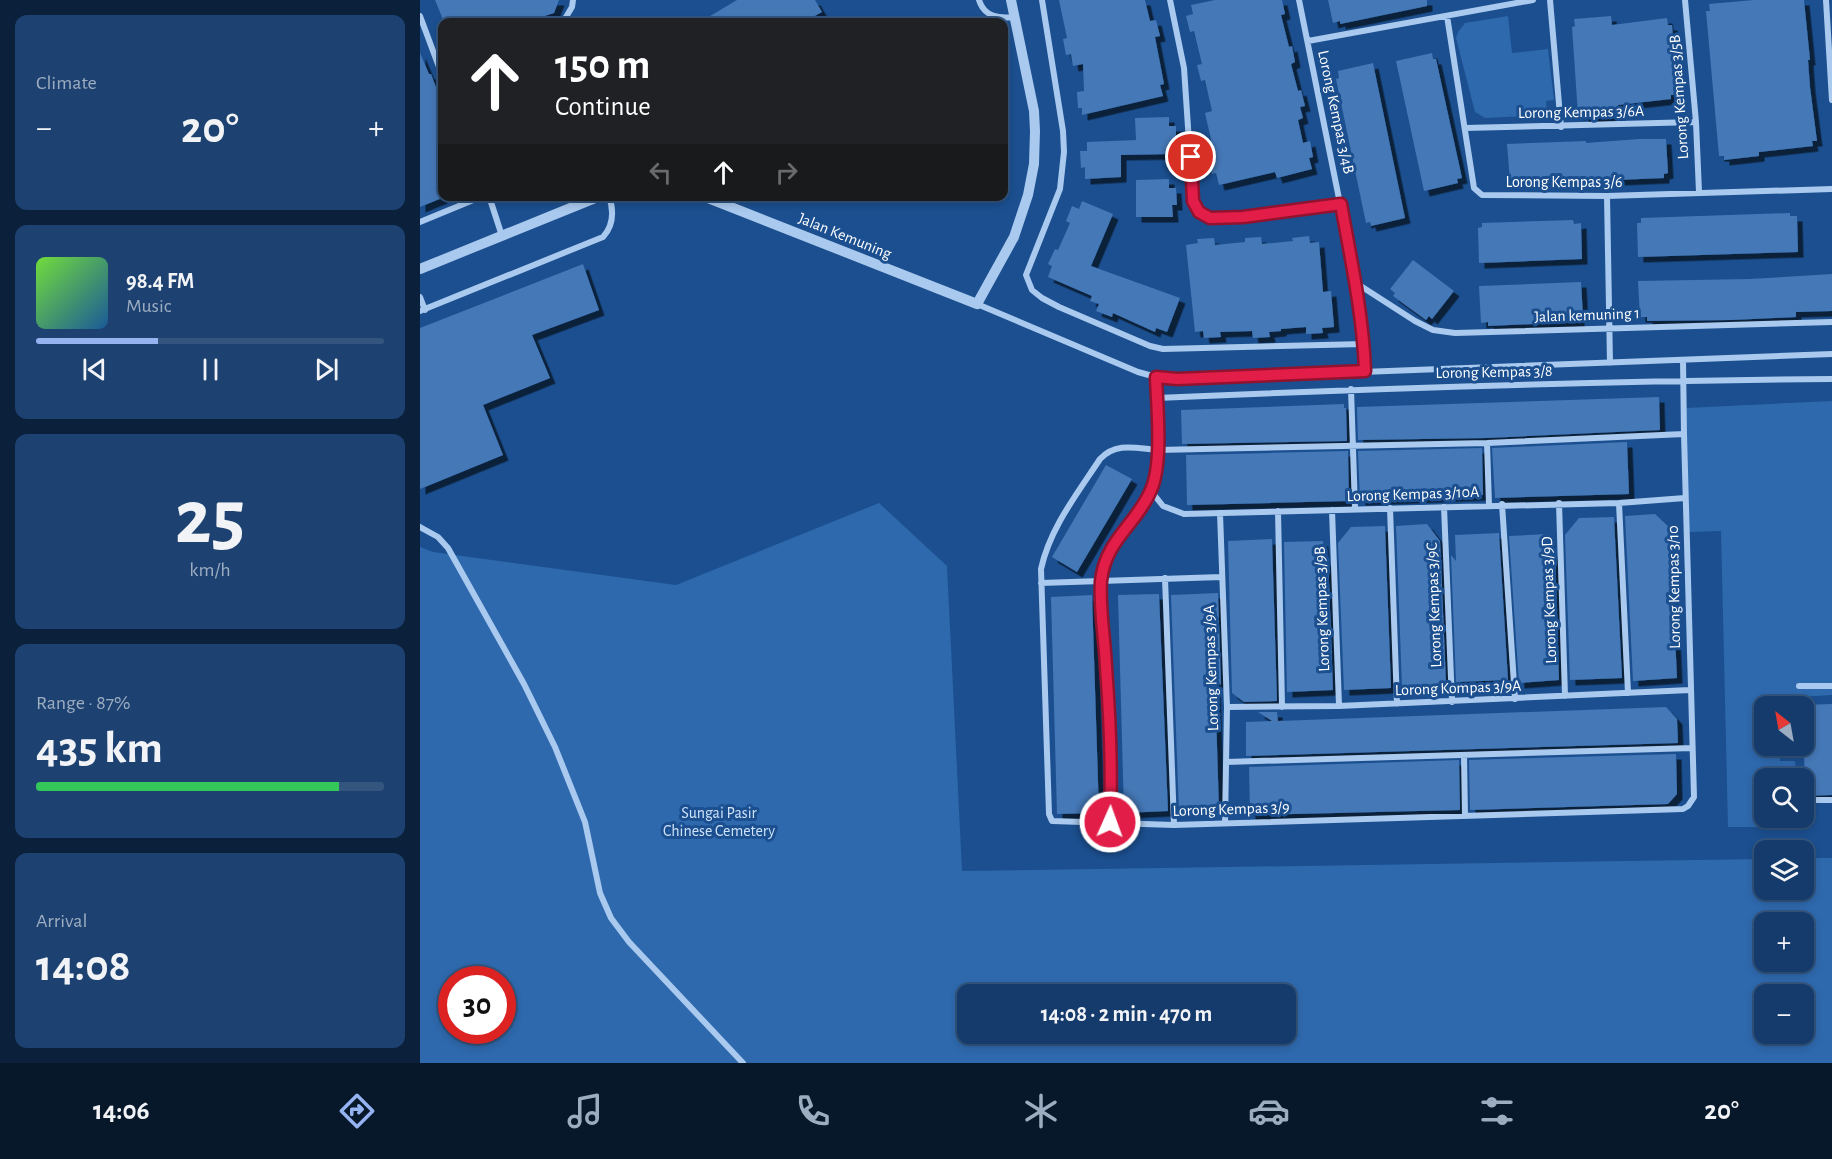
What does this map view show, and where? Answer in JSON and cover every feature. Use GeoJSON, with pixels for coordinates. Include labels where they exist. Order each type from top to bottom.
{"type":"FeatureCollection","features":[{"type":"Feature","properties":{"kind":"street"},"geometry":{"type":"LineString","coordinates":[[565,18],[572,7],[573,0]]}},
{"type":"Feature","properties":{"kind":"street"},"geometry":{"type":"LineString","coordinates":[[1011,0],[1034,111],[1034,164],[1028,195],[1014,237],[977,304],[1081,349],[1138,372],[1177,379],[1832,354]]}},
{"type":"Feature","properties":{"kind":"street"},"geometry":{"type":"LineString","coordinates":[[1042,0],[1063,131],[1063,161],[1060,189],[1055,206],[1026,275],[1032,290],[1059,307],[1150,346],[1163,349],[1364,344]]}},
{"type":"Feature","properties":{"kind":"street"},"geometry":{"type":"LineString","coordinates":[[1170,0],[1184,68],[1193,201],[1199,212],[1210,218],[1243,217],[1341,204]]}},
{"type":"Feature","properties":{"kind":"street","name":"Lorong Kempas 3/4B"},"geometry":{"type":"LineString","coordinates":[[1299,0],[1356,284],[1365,371]]}},
{"type":"Feature","properties":{"kind":"street"},"geometry":{"type":"LineString","coordinates":[[1308,41],[1533,0]]}},
{"type":"Feature","properties":{"kind":"street"},"geometry":{"type":"LineString","coordinates":[[1550,0],[1562,127]]}},
{"type":"Feature","properties":{"kind":"street","name":"Lorong Kempas 3/5B"},"geometry":{"type":"LineString","coordinates":[[1685,0],[1696,122],[1699,192]]}},
{"type":"Feature","properties":{"kind":"street"},"geometry":{"type":"LineString","coordinates":[[1826,0],[1832,100]]}},
{"type":"Feature","properties":{"kind":"street"},"geometry":{"type":"LineString","coordinates":[[980,2],[986,12],[992,16],[1015,17]]}},
{"type":"Feature","properties":{"kind":"street"},"geometry":{"type":"LineString","coordinates":[[420,16],[438,61]]}},
{"type":"Feature","properties":{"kind":"street","name":"Lorong Kempas 3/6"},"geometry":{"type":"LineString","coordinates":[[1447,16],[1474,188],[1478,193],[1607,196],[1832,189]]}},
{"type":"Feature","properties":{"kind":"street","name":"Lorong Kempas 3/6A"},"geometry":{"type":"LineString","coordinates":[[1465,128],[1696,122]]}},
{"type":"Feature","properties":{"kind":"street"},"geometry":{"type":"LineString","coordinates":[[1607,196],[1610,363]]}},
{"type":"Feature","properties":{"kind":"street"},"geometry":{"type":"LineString","coordinates":[[420,222],[471,201]]}},
{"type":"Feature","properties":{"kind":"street"},"geometry":{"type":"LineString","coordinates":[[491,201],[502,236]]}},
{"type":"Feature","properties":{"kind":"street"},"geometry":{"type":"LineString","coordinates":[[420,269],[588,201]]}},
{"type":"Feature","properties":{"kind":"street"},"geometry":{"type":"LineString","coordinates":[[420,297],[422,310],[603,237],[612,225],[610,201]]}},
{"type":"Feature","properties":{"kind":"street","name":"Jalan Kemuning"},"geometry":{"type":"LineString","coordinates":[[716,201],[977,304]]}},
{"type":"Feature","properties":{"kind":"street","name":"Jalan kemuning 1"},"geometry":{"type":"LineString","coordinates":[[1356,284],[1433,330],[1455,333],[1832,322]]}},
{"type":"Feature","properties":{"kind":"street","name":"Lorong Kempas 3/10"},"geometry":{"type":"LineString","coordinates":[[1683,360],[1694,797],[1683,809]]}},
{"type":"Feature","properties":{"kind":"street"},"geometry":{"type":"LineString","coordinates":[[1110,822],[1108,701],[1101,580],[1111,548],[1143,504],[1151,491],[1155,478],[1156,377]]}},
{"type":"Feature","properties":{"kind":"street","name":"Lorong Kempas 3/8"},"geometry":{"type":"LineString","coordinates":[[1157,398],[1351,389],[1683,380],[1832,379]]}},
{"type":"Feature","properties":{"kind":"street"},"geometry":{"type":"LineString","coordinates":[[1351,389],[1354,509]]}},
{"type":"Feature","properties":{"kind":"street","name":"Lorong Kempas 3/9"},"geometry":{"type":"LineString","coordinates":[[1683,809],[1174,825],[1110,822],[1057,823],[1052,821],[1049,814],[1041,569],[1046,548],[1058,524],[1100,459],[1108,451],[1119,447],[1157,450],[1486,443],[1684,434]]}},
{"type":"Feature","properties":{"kind":"street"},"geometry":{"type":"LineString","coordinates":[[1486,443],[1489,505]]}},
{"type":"Feature","properties":{"kind":"street","name":"Lorong Kempas 3/10A"},"geometry":{"type":"LineString","coordinates":[[1151,491],[1163,506],[1184,514],[1502,504],[1619,503],[1685,498]]}},
{"type":"Feature","properties":{"kind":"street","name":"Lorong Kempas 3/9D"},"geometry":{"type":"LineString","coordinates":[[1559,503],[1565,696]]}},
{"type":"Feature","properties":{"kind":"street"},"geometry":{"type":"LineString","coordinates":[[1619,503],[1628,693]]}},
{"type":"Feature","properties":{"kind":"street"},"geometry":{"type":"LineString","coordinates":[[1502,504],[1515,699]]}},
{"type":"Feature","properties":{"kind":"street","name":"Lorong Kempas 3/9C"},"geometry":{"type":"LineString","coordinates":[[1444,507],[1452,702]]}},
{"type":"Feature","properties":{"kind":"street"},"geometry":{"type":"LineString","coordinates":[[1390,508],[1397,704]]}},
{"type":"Feature","properties":{"kind":"street"},"geometry":{"type":"LineString","coordinates":[[1278,510],[1281,707]]}},
{"type":"Feature","properties":{"kind":"street","name":"Lorong Kempas 3/9B"},"geometry":{"type":"LineString","coordinates":[[1332,510],[1339,706]]}},
{"type":"Feature","properties":{"kind":"street","name":"Lorong Kempas 3/9A"},"geometry":{"type":"LineString","coordinates":[[1220,513],[1227,707],[1225,823]]}},
{"type":"Feature","properties":{"kind":"street"},"geometry":{"type":"LineString","coordinates":[[420,527],[438,537],[448,548],[539,712],[574,790],[585,822],[600,893],[610,918],[629,942],[742,1063]]}},
{"type":"Feature","properties":{"kind":"street"},"geometry":{"type":"LineString","coordinates":[[1041,583],[1221,577]]}},
{"type":"Feature","properties":{"kind":"street"},"geometry":{"type":"LineString","coordinates":[[1164,578],[1174,825]]}},
{"type":"Feature","properties":{"kind":"street"},"geometry":{"type":"LineString","coordinates":[[1799,686],[1832,686]]}},
{"type":"Feature","properties":{"kind":"street","name":"Lorong Kompas 3/9A"},"geometry":{"type":"LineString","coordinates":[[1227,707],[1452,702],[1690,690]]}},
{"type":"Feature","properties":{"kind":"street"},"geometry":{"type":"LineString","coordinates":[[1226,762],[1692,748]]}},
{"type":"Feature","properties":{"kind":"street"},"geometry":{"type":"LineString","coordinates":[[1464,755],[1465,815]]}},
{"type":"Feature","properties":{"kind":"street"},"geometry":{"type":"LineString","coordinates":[[1814,800],[1832,800]]}},
{"type":"Feature","properties":{"kind":"green space"},"geometry":{"type":"Polygon","coordinates":[[[1508,16],[1512,53],[1548,49],[1554,100],[1546,101],[1547,115],[1485,118],[1475,112],[1456,38],[1458,32],[1465,23],[1508,16]]]}},
{"type":"Feature","properties":{"kind":"green space"},"geometry":{"type":"Polygon","coordinates":[[[1832,401],[1832,695],[1754,696],[1754,756],[1780,756],[1780,761],[1795,761],[1795,768],[1754,768],[1754,827],[1728,827],[1721,531],[1689,532],[1686,408],[1832,401]]]}},
{"type":"Feature","properties":{"kind":"green space","name":"Sungai Pasir Chinese Cemetery"},"geometry":{"type":"Polygon","coordinates":[[[879,503],[947,566],[962,871],[1754,859],[1754,900],[1814,900],[1814,858],[1832,858],[1832,1063],[420,1063],[420,547],[433,552],[676,585],[879,503]]]}},
{"type":"Feature","properties":{"kind":"building"},"geometry":{"type":"Polygon","coordinates":[[[435,0],[559,0],[554,13],[538,18],[442,18],[435,0]]]}},
{"type":"Feature","properties":{"kind":"building"},"geometry":{"type":"Polygon","coordinates":[[[737,0],[815,0],[822,12],[811,18],[707,18],[737,0]]]}},
{"type":"Feature","properties":{"kind":"building"},"geometry":{"type":"Polygon","coordinates":[[[1059,0],[1145,0],[1150,21],[1156,20],[1160,36],[1155,37],[1164,84],[1160,85],[1163,96],[1082,115],[1082,108],[1078,108],[1077,92],[1084,91],[1083,64],[1073,66],[1071,54],[1066,55],[1063,39],[1067,38],[1059,0]]]}},
{"type":"Feature","properties":{"kind":"building"},"geometry":{"type":"Polygon","coordinates":[[[1215,0],[1282,0],[1285,14],[1281,15],[1295,62],[1291,64],[1298,91],[1301,90],[1305,106],[1300,107],[1303,118],[1298,120],[1303,143],[1310,141],[1313,157],[1309,158],[1312,169],[1277,178],[1275,172],[1219,185],[1216,173],[1212,174],[1208,158],[1215,157],[1205,113],[1212,111],[1205,80],[1201,81],[1197,65],[1202,64],[1194,31],[1190,32],[1186,16],[1193,14],[1191,5],[1215,0]]]}},
{"type":"Feature","properties":{"kind":"building"},"geometry":{"type":"Polygon","coordinates":[[[1328,0],[1427,0],[1427,6],[1340,24],[1340,21],[1333,23],[1328,0]]]}},
{"type":"Feature","properties":{"kind":"building"},"geometry":{"type":"Polygon","coordinates":[[[1754,0],[1804,0],[1810,60],[1808,60],[1810,87],[1817,141],[1812,141],[1813,146],[1759,152],[1759,156],[1724,160],[1724,156],[1719,156],[1706,11],[1710,11],[1709,4],[1754,0]]]}},
{"type":"Feature","properties":{"kind":"building"},"geometry":{"type":"Polygon","coordinates":[[[1611,16],[1612,25],[1667,18],[1668,25],[1672,25],[1674,65],[1672,65],[1676,95],[1671,95],[1671,99],[1618,105],[1618,115],[1583,118],[1583,114],[1578,115],[1572,27],[1575,26],[1574,19],[1611,16]]]}},
{"type":"Feature","properties":{"kind":"building"},"geometry":{"type":"Polygon","coordinates":[[[420,53],[438,92],[438,200],[420,207],[420,53]]]}},
{"type":"Feature","properties":{"kind":"building"},"geometry":{"type":"Polygon","coordinates":[[[1432,53],[1433,59],[1436,59],[1462,178],[1457,179],[1458,183],[1424,191],[1396,61],[1432,53]]]}},
{"type":"Feature","properties":{"kind":"building"},"geometry":{"type":"Polygon","coordinates":[[[1373,63],[1405,218],[1371,226],[1370,222],[1366,223],[1336,79],[1339,78],[1338,71],[1373,63]]]}},
{"type":"Feature","properties":{"kind":"building"},"geometry":{"type":"Polygon","coordinates":[[[1169,117],[1169,126],[1176,126],[1176,143],[1172,143],[1172,154],[1121,155],[1121,177],[1085,179],[1085,167],[1081,168],[1080,151],[1087,151],[1087,142],[1136,140],[1135,118],[1169,117]]]}},
{"type":"Feature","properties":{"kind":"building"},"geometry":{"type":"Polygon","coordinates":[[[1666,139],[1668,173],[1664,174],[1664,178],[1544,183],[1544,181],[1517,183],[1517,180],[1510,181],[1507,144],[1586,141],[1586,143],[1666,139]]]}},
{"type":"Feature","properties":{"kind":"building"},"geometry":{"type":"Polygon","coordinates":[[[1169,179],[1169,188],[1176,188],[1177,205],[1172,205],[1173,217],[1136,217],[1136,180],[1169,179]]]}},
{"type":"Feature","properties":{"kind":"building"},"geometry":{"type":"Polygon","coordinates":[[[1082,201],[1113,214],[1091,266],[1180,298],[1167,332],[1156,328],[1155,332],[1113,313],[1112,317],[1096,311],[1099,304],[1090,301],[1092,296],[1048,277],[1052,266],[1048,264],[1055,249],[1058,250],[1070,223],[1066,221],[1072,206],[1079,209],[1082,201]]]}},
{"type":"Feature","properties":{"kind":"building"},"geometry":{"type":"Polygon","coordinates":[[[1790,213],[1790,216],[1797,216],[1798,252],[1638,257],[1637,223],[1641,223],[1641,218],[1790,213]]]}},
{"type":"Feature","properties":{"kind":"building"},"geometry":{"type":"Polygon","coordinates":[[[1573,220],[1574,224],[1581,223],[1582,259],[1479,263],[1478,228],[1482,227],[1482,223],[1573,220]]]}},
{"type":"Feature","properties":{"kind":"building"},"geometry":{"type":"Polygon","coordinates":[[[1309,236],[1310,243],[1319,242],[1323,292],[1331,291],[1334,327],[1322,328],[1323,333],[1306,334],[1306,327],[1281,329],[1281,331],[1269,332],[1270,337],[1253,338],[1252,331],[1220,332],[1221,337],[1204,338],[1203,331],[1195,332],[1186,245],[1198,243],[1197,239],[1214,238],[1215,245],[1245,242],[1245,238],[1261,237],[1262,244],[1293,241],[1292,238],[1309,236]]]}},
{"type":"Feature","properties":{"kind":"building"},"geometry":{"type":"Polygon","coordinates":[[[1413,260],[1454,291],[1432,319],[1429,316],[1426,320],[1393,296],[1395,293],[1390,289],[1413,260]]]}},
{"type":"Feature","properties":{"kind":"building"},"geometry":{"type":"Polygon","coordinates":[[[583,264],[599,310],[532,335],[550,378],[483,405],[503,455],[420,489],[420,328],[583,264]]]}},
{"type":"Feature","properties":{"kind":"building"},"geometry":{"type":"Polygon","coordinates":[[[1832,274],[1832,311],[1796,312],[1796,317],[1731,320],[1647,321],[1647,317],[1640,317],[1638,281],[1750,279],[1832,274]]]}},
{"type":"Feature","properties":{"kind":"building"},"geometry":{"type":"Polygon","coordinates":[[[1581,282],[1583,317],[1579,317],[1579,322],[1488,326],[1488,322],[1481,323],[1479,286],[1581,282]]]}},
{"type":"Feature","properties":{"kind":"building"},"geometry":{"type":"Polygon","coordinates":[[[1659,397],[1660,430],[1487,438],[1358,440],[1357,407],[1659,397]]]}},
{"type":"Feature","properties":{"kind":"building"},"geometry":{"type":"Polygon","coordinates":[[[1344,404],[1347,441],[1182,444],[1181,410],[1344,404]]]}},
{"type":"Feature","properties":{"kind":"building"},"geometry":{"type":"Polygon","coordinates":[[[1627,442],[1629,494],[1495,498],[1492,448],[1627,442]]]}},
{"type":"Feature","properties":{"kind":"building"},"geometry":{"type":"Polygon","coordinates":[[[1482,448],[1483,495],[1360,500],[1358,451],[1482,448]]]}},
{"type":"Feature","properties":{"kind":"building"},"geometry":{"type":"Polygon","coordinates":[[[1348,451],[1349,501],[1187,505],[1186,455],[1348,451]]]}},
{"type":"Feature","properties":{"kind":"building"},"geometry":{"type":"Polygon","coordinates":[[[1106,465],[1132,479],[1077,572],[1052,557],[1106,465]]]}},
{"type":"Feature","properties":{"kind":"building"},"geometry":{"type":"Polygon","coordinates":[[[1655,514],[1670,528],[1677,678],[1633,681],[1625,516],[1655,514]]]}},
{"type":"Feature","properties":{"kind":"building"},"geometry":{"type":"Polygon","coordinates":[[[1614,517],[1622,678],[1570,680],[1565,535],[1579,518],[1614,517]]]}},
{"type":"Feature","properties":{"kind":"building"},"geometry":{"type":"Polygon","coordinates":[[[1427,524],[1440,541],[1446,683],[1402,687],[1396,526],[1427,524]]]}},
{"type":"Feature","properties":{"kind":"building"},"geometry":{"type":"Polygon","coordinates":[[[1385,526],[1391,688],[1344,690],[1338,543],[1351,527],[1385,526]]]}},
{"type":"Feature","properties":{"kind":"building"},"geometry":{"type":"Polygon","coordinates":[[[1499,533],[1508,680],[1456,682],[1451,555],[1456,561],[1455,535],[1499,533]]]}},
{"type":"Feature","properties":{"kind":"building"},"geometry":{"type":"Polygon","coordinates":[[[1549,534],[1550,555],[1555,548],[1559,680],[1519,683],[1509,536],[1549,534]]]}},
{"type":"Feature","properties":{"kind":"building"},"geometry":{"type":"Polygon","coordinates":[[[1272,539],[1277,701],[1244,702],[1232,693],[1228,541],[1272,539]]]}},
{"type":"Feature","properties":{"kind":"building"},"geometry":{"type":"Polygon","coordinates":[[[1323,541],[1324,561],[1328,555],[1333,690],[1287,692],[1284,542],[1323,541]]]}},
{"type":"Feature","properties":{"kind":"building"},"geometry":{"type":"Polygon","coordinates":[[[1218,593],[1221,685],[1215,681],[1219,810],[1179,812],[1171,595],[1218,593]]]}},
{"type":"Feature","properties":{"kind":"building"},"geometry":{"type":"Polygon","coordinates":[[[1159,594],[1168,811],[1124,813],[1118,595],[1159,594]]]}},
{"type":"Feature","properties":{"kind":"building"},"geometry":{"type":"Polygon","coordinates":[[[1092,595],[1099,813],[1057,814],[1051,597],[1092,595]]]}},
{"type":"Feature","properties":{"kind":"building"},"geometry":{"type":"Polygon","coordinates":[[[1832,704],[1832,795],[1814,796],[1814,768],[1804,768],[1804,756],[1814,756],[1814,705],[1832,704]]]}},
{"type":"Feature","properties":{"kind":"building"},"geometry":{"type":"Polygon","coordinates":[[[1666,707],[1677,719],[1678,743],[1246,756],[1246,722],[1272,721],[1258,712],[1277,712],[1278,721],[1666,707]]]}},
{"type":"Feature","properties":{"kind":"building"},"geometry":{"type":"Polygon","coordinates":[[[1676,754],[1677,794],[1668,804],[1470,810],[1469,760],[1676,754]]]}},
{"type":"Feature","properties":{"kind":"building"},"geometry":{"type":"Polygon","coordinates":[[[1459,760],[1460,810],[1250,815],[1249,767],[1459,760]]]}},
{"type":"Feature","properties":{"kind":"route"},"geometry":{"type":"LineString","coordinates":[[1110,822],[1108,690],[1101,580],[1111,548],[1143,504],[1151,491],[1155,478],[1156,377],[1177,379],[1365,371],[1359,304],[1341,204],[1243,217],[1210,218],[1199,212],[1193,201],[1191,157]]}}]}
